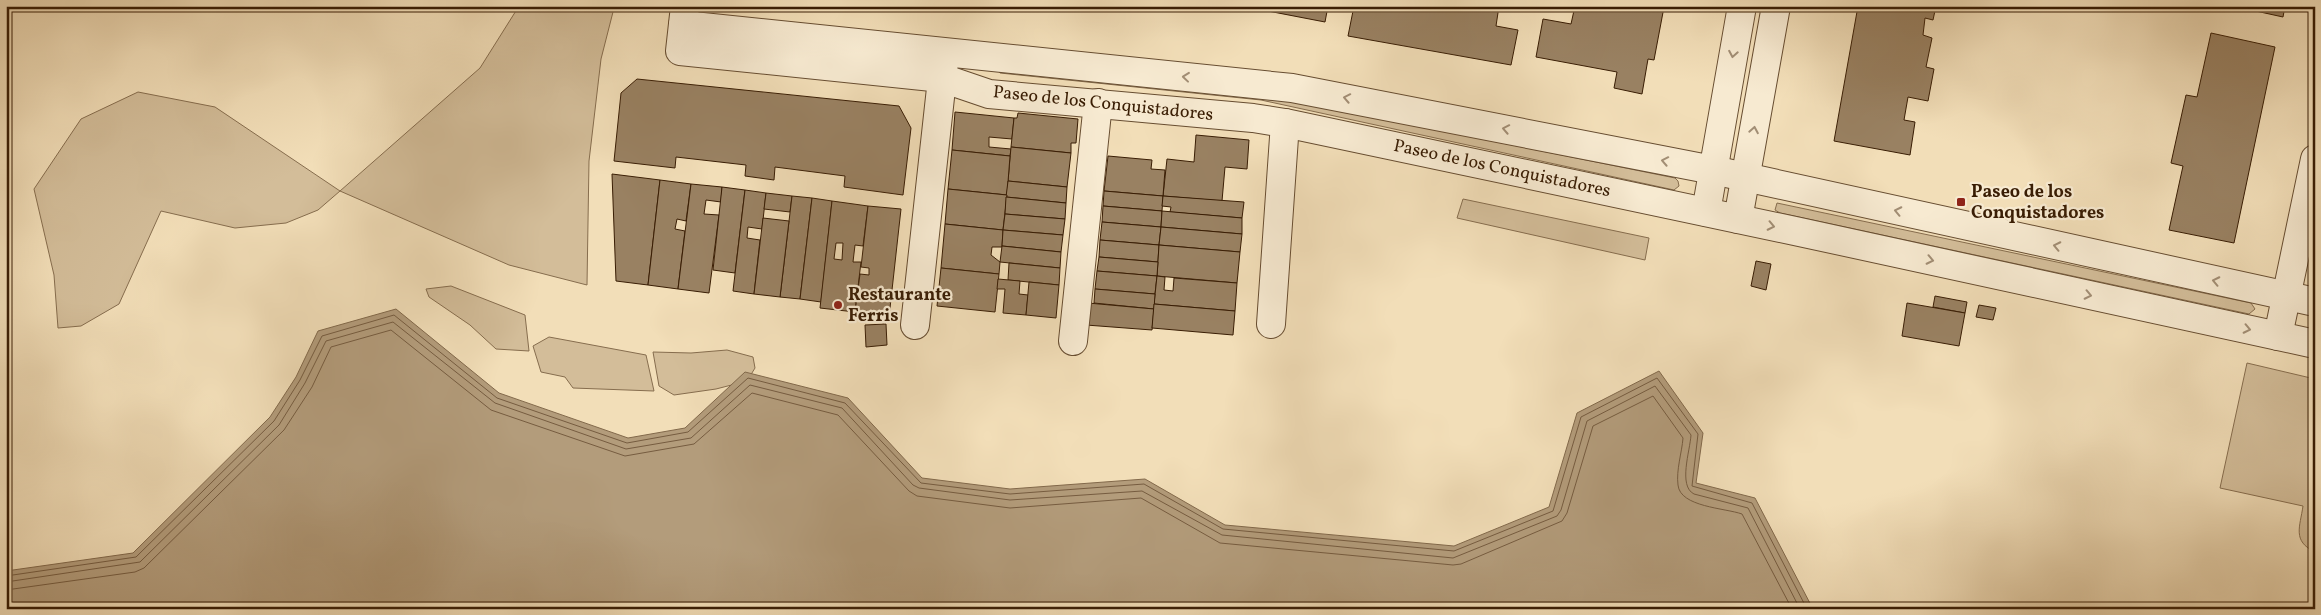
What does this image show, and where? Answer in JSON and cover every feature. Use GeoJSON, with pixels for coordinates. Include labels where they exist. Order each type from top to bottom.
{"type":"FeatureCollection","features":[{"type":"Feature","properties":{"kind":"street"},"geometry":{"type":"LineString","coordinates":[[1706,212],[1742,6]]}},
{"type":"Feature","properties":{"kind":"street"},"geometry":{"type":"LineString","coordinates":[[1738,219],[1776,6]]}},
{"type":"Feature","properties":{"kind":"street","name":"Paseo de los Conquistadores"},"geometry":{"type":"LineString","coordinates":[[683,27],[944,65],[1292,88],[1713,170],[2315,302]]}},
{"type":"Feature","properties":{"kind":"street"},"geometry":{"type":"LineString","coordinates":[[915,325],[944,65]]}},
{"type":"Feature","properties":{"kind":"street","name":"Paseo de los Conquistadores"},"geometry":{"type":"LineString","coordinates":[[944,65],[988,94],[1285,123],[2315,344]]}},
{"type":"Feature","properties":{"kind":"street"},"geometry":{"type":"LineString","coordinates":[[1073,341],[1098,104]]}},
{"type":"Feature","properties":{"kind":"street"},"geometry":{"type":"LineString","coordinates":[[1271,324],[1285,123]]}},
{"type":"Feature","properties":{"kind":"street"},"geometry":{"type":"LineString","coordinates":[[2278,336],[2315,159]]}},
{"type":"Feature","properties":{"kind":"shaded area"},"geometry":{"type":"Polygon","coordinates":[[[519,6],[608,6],[613,8],[614,6],[643,6],[614,8],[601,59],[589,161],[587,285],[509,265],[340,191],[480,68],[519,6]]]}},
{"type":"Feature","properties":{"kind":"shaded area"},"geometry":{"type":"Polygon","coordinates":[[[997,70],[1280,98],[1675,178],[1679,186],[1674,190],[1261,100],[1000,73],[997,70]]]}},
{"type":"Feature","properties":{"kind":"shaded area"},"geometry":{"type":"Polygon","coordinates":[[[138,92],[215,107],[340,191],[318,210],[286,223],[235,228],[161,211],[119,304],[81,326],[58,328],[54,275],[34,189],[81,119],[138,92]]]}},
{"type":"Feature","properties":{"kind":"shaded area"},"geometry":{"type":"Polygon","coordinates":[[[1463,199],[1649,238],[1645,260],[1457,218],[1463,199]]]}},
{"type":"Feature","properties":{"kind":"shaded area"},"geometry":{"type":"Polygon","coordinates":[[[1777,203],[2251,303],[2255,309],[2249,314],[1780,213],[1775,210],[1777,203]]]}},
{"type":"Feature","properties":{"kind":"shaded area"},"geometry":{"type":"Polygon","coordinates":[[[451,286],[525,315],[529,351],[496,349],[470,325],[429,297],[426,289],[451,286]]]}},
{"type":"Feature","properties":{"kind":"shaded area"},"geometry":{"type":"Polygon","coordinates":[[[549,337],[646,355],[654,391],[573,388],[565,377],[541,372],[533,346],[549,337]]]}},
{"type":"Feature","properties":{"kind":"shaded area"},"geometry":{"type":"Polygon","coordinates":[[[727,350],[753,357],[755,368],[747,381],[716,389],[674,395],[659,386],[653,352],[691,353],[727,350]]]}},
{"type":"Feature","properties":{"kind":"shaded area"},"geometry":{"type":"Polygon","coordinates":[[[2247,363],[2315,379],[2315,552],[2308,548],[2300,538],[2299,527],[2303,506],[2220,488],[2247,363]]]}},
{"type":"Feature","properties":{"kind":"water"},"geometry":{"type":"Polygon","coordinates":[[[396,309],[499,393],[628,438],[685,428],[745,372],[848,398],[922,478],[1010,489],[1145,479],[1225,525],[1454,546],[1549,507],[1577,413],[1659,371],[1703,433],[1696,483],[1755,498],[1813,609],[6,609],[6,571],[133,553],[270,417],[296,377],[318,331],[396,309]]]}},
{"type":"Feature","properties":{"kind":"building"},"geometry":{"type":"Polygon","coordinates":[[[1242,6],[1328,6],[1325,22],[1242,6]]]}},
{"type":"Feature","properties":{"kind":"building"},"geometry":{"type":"Polygon","coordinates":[[[1354,6],[1499,6],[1496,26],[1518,30],[1511,65],[1348,36],[1354,6]]]}},
{"type":"Feature","properties":{"kind":"building"},"geometry":{"type":"Polygon","coordinates":[[[1575,6],[1664,7],[1654,60],[1648,59],[1642,94],[1614,88],[1617,72],[1536,57],[1543,19],[1571,24],[1575,6]]]}},
{"type":"Feature","properties":{"kind":"building"},"geometry":{"type":"Polygon","coordinates":[[[1858,6],[1936,6],[1933,20],[1925,18],[1923,35],[1932,38],[1926,67],[1934,69],[1928,101],[1908,97],[1904,120],[1915,122],[1910,155],[1834,141],[1858,6]]]}},
{"type":"Feature","properties":{"kind":"building"},"geometry":{"type":"Polygon","coordinates":[[[2233,6],[2285,6],[2283,17],[2233,6]]]}},
{"type":"Feature","properties":{"kind":"building"},"geometry":{"type":"Polygon","coordinates":[[[2211,33],[2275,47],[2234,243],[2169,230],[2183,166],[2171,163],[2186,95],[2197,97],[2211,33]]]}},
{"type":"Feature","properties":{"kind":"building"},"geometry":{"type":"Polygon","coordinates":[[[637,79],[899,106],[911,128],[903,195],[844,187],[845,176],[775,167],[774,180],[745,176],[746,165],[676,157],[675,168],[614,161],[621,93],[637,79]]]}},
{"type":"Feature","properties":{"kind":"building"},"geometry":{"type":"Polygon","coordinates":[[[955,112],[1014,118],[1012,139],[989,137],[989,147],[1011,149],[1010,156],[952,150],[955,112]]]}},
{"type":"Feature","properties":{"kind":"building"},"geometry":{"type":"Polygon","coordinates":[[[1018,113],[1078,119],[1076,143],[1071,143],[1071,153],[1011,147],[1014,118],[1017,118],[1018,113]]]}},
{"type":"Feature","properties":{"kind":"building"},"geometry":{"type":"Polygon","coordinates":[[[1196,135],[1249,140],[1247,169],[1225,167],[1222,201],[1163,196],[1167,159],[1194,162],[1196,135]]]}},
{"type":"Feature","properties":{"kind":"building"},"geometry":{"type":"Polygon","coordinates":[[[1011,147],[1071,153],[1067,187],[1008,181],[1011,147]]]}},
{"type":"Feature","properties":{"kind":"building"},"geometry":{"type":"Polygon","coordinates":[[[952,150],[1010,156],[1007,195],[948,189],[952,150]]]}},
{"type":"Feature","properties":{"kind":"building"},"geometry":{"type":"Polygon","coordinates":[[[1108,156],[1152,160],[1151,169],[1165,170],[1163,196],[1104,191],[1108,156]]]}},
{"type":"Feature","properties":{"kind":"building"},"geometry":{"type":"Polygon","coordinates":[[[612,174],[660,180],[648,285],[616,281],[612,174]]]}},
{"type":"Feature","properties":{"kind":"building"},"geometry":{"type":"Polygon","coordinates":[[[660,180],[691,184],[686,221],[677,219],[675,229],[685,231],[678,289],[648,285],[660,180]]]}},
{"type":"Feature","properties":{"kind":"building"},"geometry":{"type":"Polygon","coordinates":[[[1008,181],[1067,187],[1066,203],[1006,197],[1008,181]]]}},
{"type":"Feature","properties":{"kind":"building"},"geometry":{"type":"Polygon","coordinates":[[[691,184],[722,187],[721,202],[706,200],[704,214],[719,215],[709,293],[678,289],[691,184]]]}},
{"type":"Feature","properties":{"kind":"building"},"geometry":{"type":"Polygon","coordinates":[[[722,187],[745,190],[735,273],[713,270],[722,187]]]}},
{"type":"Feature","properties":{"kind":"building"},"geometry":{"type":"Polygon","coordinates":[[[948,189],[1007,195],[1003,230],[945,224],[948,189]]]}},
{"type":"Feature","properties":{"kind":"building"},"geometry":{"type":"Polygon","coordinates":[[[745,190],[766,193],[762,229],[748,227],[747,238],[760,240],[754,294],[733,291],[745,190]]]}},
{"type":"Feature","properties":{"kind":"building"},"geometry":{"type":"Polygon","coordinates":[[[1104,191],[1163,196],[1162,211],[1103,206],[1104,191]]]}},
{"type":"Feature","properties":{"kind":"building"},"geometry":{"type":"Polygon","coordinates":[[[766,193],[792,196],[790,212],[764,209],[766,193]]]}},
{"type":"Feature","properties":{"kind":"building"},"geometry":{"type":"Polygon","coordinates":[[[792,196],[812,198],[800,299],[780,297],[792,196]]]}},
{"type":"Feature","properties":{"kind":"building"},"geometry":{"type":"Polygon","coordinates":[[[1163,196],[1244,202],[1242,218],[1170,212],[1171,207],[1162,206],[1163,196]]]}},
{"type":"Feature","properties":{"kind":"building"},"geometry":{"type":"Polygon","coordinates":[[[1006,197],[1066,203],[1065,219],[1005,214],[1006,197]]]}},
{"type":"Feature","properties":{"kind":"building"},"geometry":{"type":"Polygon","coordinates":[[[812,198],[832,201],[821,302],[800,299],[812,198]]]}},
{"type":"Feature","properties":{"kind":"building"},"geometry":{"type":"Polygon","coordinates":[[[832,201],[868,206],[863,246],[855,245],[853,262],[861,262],[855,312],[820,308],[832,201]],[[836,243],[834,259],[842,260],[843,243],[836,243]]]}},
{"type":"Feature","properties":{"kind":"building"},"geometry":{"type":"Polygon","coordinates":[[[868,206],[901,209],[889,317],[855,312],[860,274],[869,275],[869,268],[861,267],[868,206]]]}},
{"type":"Feature","properties":{"kind":"building"},"geometry":{"type":"Polygon","coordinates":[[[1103,206],[1162,211],[1161,227],[1102,222],[1103,206]]]}},
{"type":"Feature","properties":{"kind":"building"},"geometry":{"type":"Polygon","coordinates":[[[1162,211],[1242,218],[1242,234],[1161,227],[1162,211]]]}},
{"type":"Feature","properties":{"kind":"building"},"geometry":{"type":"Polygon","coordinates":[[[1005,214],[1065,219],[1063,235],[1003,230],[1005,214]]]}},
{"type":"Feature","properties":{"kind":"building"},"geometry":{"type":"Polygon","coordinates":[[[763,218],[789,221],[780,297],[754,294],[763,218]]]}},
{"type":"Feature","properties":{"kind":"building"},"geometry":{"type":"Polygon","coordinates":[[[1102,222],[1161,227],[1159,245],[1100,240],[1102,222]]]}},
{"type":"Feature","properties":{"kind":"building"},"geometry":{"type":"Polygon","coordinates":[[[945,224],[1003,230],[1002,247],[992,247],[991,255],[1000,262],[999,274],[941,268],[945,224]]]}},
{"type":"Feature","properties":{"kind":"building"},"geometry":{"type":"Polygon","coordinates":[[[1161,227],[1242,234],[1240,252],[1159,245],[1161,227]]]}},
{"type":"Feature","properties":{"kind":"building"},"geometry":{"type":"Polygon","coordinates":[[[1003,230],[1063,235],[1061,252],[1002,246],[1003,230]]]}},
{"type":"Feature","properties":{"kind":"building"},"geometry":{"type":"Polygon","coordinates":[[[1100,240],[1159,245],[1158,262],[1099,257],[1100,240]]]}},
{"type":"Feature","properties":{"kind":"building"},"geometry":{"type":"Polygon","coordinates":[[[1159,245],[1240,252],[1237,283],[1157,276],[1159,245]]]}},
{"type":"Feature","properties":{"kind":"building"},"geometry":{"type":"Polygon","coordinates":[[[1002,246],[1061,252],[1060,268],[1000,262],[1002,246]]]}},
{"type":"Feature","properties":{"kind":"building"},"geometry":{"type":"Polygon","coordinates":[[[1099,257],[1158,262],[1157,276],[1097,271],[1099,257]]]}},
{"type":"Feature","properties":{"kind":"building"},"geometry":{"type":"Polygon","coordinates":[[[1756,261],[1771,264],[1766,290],[1751,286],[1756,261]]]}},
{"type":"Feature","properties":{"kind":"building"},"geometry":{"type":"Polygon","coordinates":[[[1009,263],[1060,268],[1059,285],[1008,280],[1009,263]]]}},
{"type":"Feature","properties":{"kind":"building"},"geometry":{"type":"Polygon","coordinates":[[[941,268],[999,274],[995,312],[937,306],[941,268]]]}},
{"type":"Feature","properties":{"kind":"building"},"geometry":{"type":"Polygon","coordinates":[[[1097,271],[1157,276],[1155,294],[1095,289],[1097,271]]]}},
{"type":"Feature","properties":{"kind":"building"},"geometry":{"type":"Polygon","coordinates":[[[1157,276],[1165,277],[1164,290],[1173,291],[1174,278],[1237,283],[1235,311],[1154,304],[1157,276]]]}},
{"type":"Feature","properties":{"kind":"building"},"geometry":{"type":"Polygon","coordinates":[[[998,279],[1020,281],[1019,294],[1028,295],[1026,315],[1003,313],[1005,289],[997,289],[998,279]]]}},
{"type":"Feature","properties":{"kind":"building"},"geometry":{"type":"Polygon","coordinates":[[[1029,282],[1059,285],[1056,318],[1026,315],[1029,282]]]}},
{"type":"Feature","properties":{"kind":"building"},"geometry":{"type":"Polygon","coordinates":[[[1095,289],[1155,294],[1154,309],[1094,303],[1095,289]]]}},
{"type":"Feature","properties":{"kind":"building"},"geometry":{"type":"Polygon","coordinates":[[[1935,296],[1967,302],[1965,313],[1933,307],[1935,296]]]}},
{"type":"Feature","properties":{"kind":"building"},"geometry":{"type":"Polygon","coordinates":[[[1088,303],[1154,309],[1152,330],[1086,325],[1088,303]]]}},
{"type":"Feature","properties":{"kind":"building"},"geometry":{"type":"Polygon","coordinates":[[[1907,303],[1965,313],[1959,346],[1902,336],[1907,303]]]}},
{"type":"Feature","properties":{"kind":"building"},"geometry":{"type":"Polygon","coordinates":[[[1154,304],[1235,311],[1233,335],[1152,328],[1154,304]]]}},
{"type":"Feature","properties":{"kind":"building"},"geometry":{"type":"Polygon","coordinates":[[[1979,305],[1996,308],[1993,320],[1976,317],[1979,305]]]}},
{"type":"Feature","properties":{"kind":"building"},"geometry":{"type":"Polygon","coordinates":[[[886,324],[887,345],[866,347],[865,325],[886,324]]]}},
{"type":"Feature","properties":{"kind":"place","name":"Paseo de los Conquistadores"},"geometry":{"type":"Point","coordinates":[1961,202]}},
{"type":"Feature","properties":{"kind":"place","name":"Restaurante Ferris"},"geometry":{"type":"Point","coordinates":[838,305]}}]}
